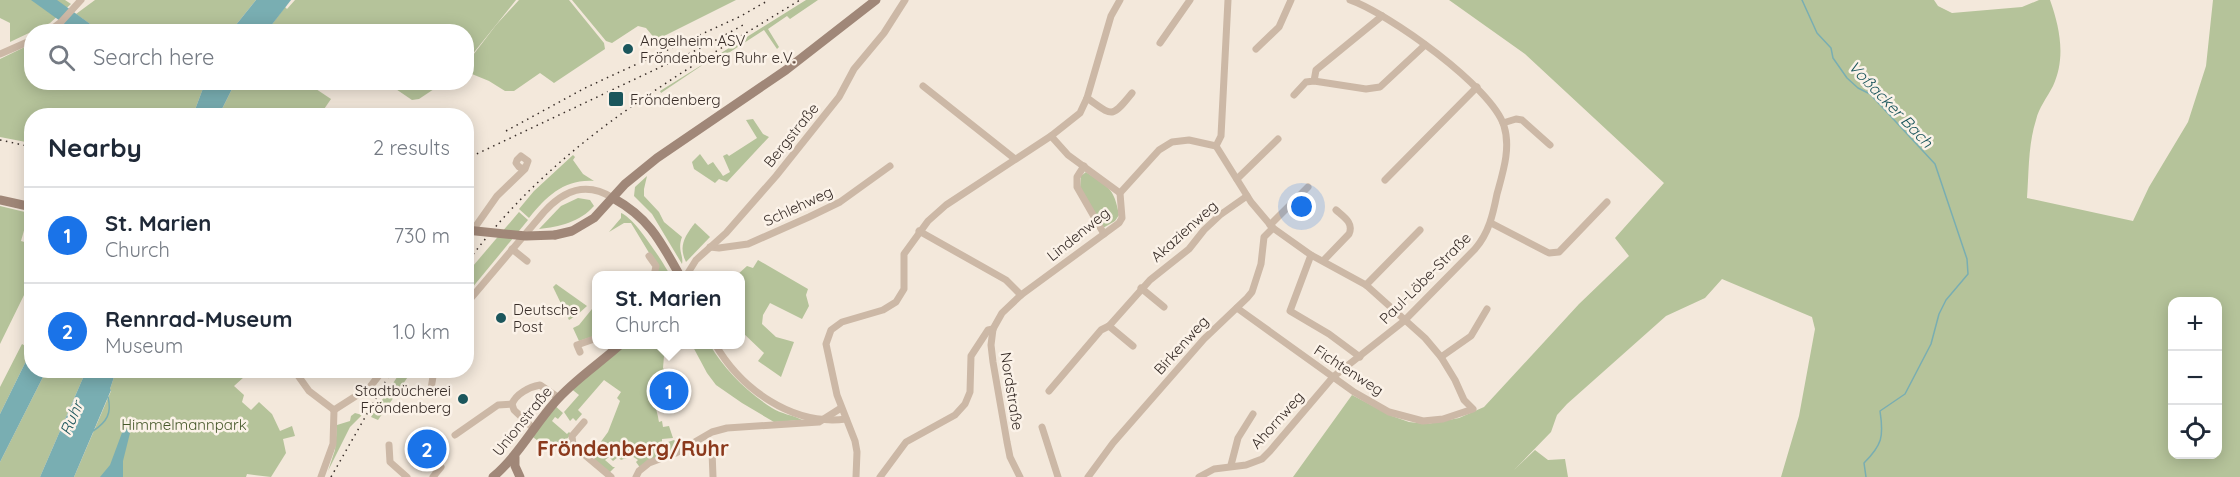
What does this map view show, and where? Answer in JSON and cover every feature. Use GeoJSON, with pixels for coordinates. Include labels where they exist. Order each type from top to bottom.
{"type":"FeatureCollection","features":[{"type":"Feature","properties":{"kind":"main road"},"geometry":{"type":"LineString","coordinates":[[474,231],[526,236],[555,235],[572,231],[584,224],[625,184],[657,158],[786,70],[876,0]]}},
{"type":"Feature","properties":{"kind":"main road"},"geometry":{"type":"LineString","coordinates":[[613,198],[632,209],[648,224],[677,271]]}},
{"type":"Feature","properties":{"kind":"main road"},"geometry":{"type":"LineString","coordinates":[[0,200],[24,205]]}},
{"type":"Feature","properties":{"kind":"main road","name":"Unionstraße"},"geometry":{"type":"LineString","coordinates":[[493,477],[515,457],[559,398],[613,349]]}},
{"type":"Feature","properties":{"kind":"main road"},"geometry":{"type":"LineString","coordinates":[[515,457],[515,466],[520,477]]}},
{"type":"Feature","properties":{"kind":"main road"},"geometry":{"type":"LineString","coordinates":[[502,470],[513,477]]}},
{"type":"Feature","properties":{"kind":"street"},"geometry":{"type":"LineString","coordinates":[[59,24],[81,0]]}},
{"type":"Feature","properties":{"kind":"street","name":"Bergstraße"},"geometry":{"type":"LineString","coordinates":[[689,271],[696,260],[726,233],[759,195],[839,97],[854,69],[884,33],[905,0]]}},
{"type":"Feature","properties":{"kind":"street"},"geometry":{"type":"LineString","coordinates":[[856,477],[857,452],[841,408],[826,344],[831,330],[842,322],[892,306],[900,297],[904,283],[904,254],[919,231],[946,205],[1075,119],[1087,98],[1111,16],[1120,0]]}},
{"type":"Feature","properties":{"kind":"street"},"geometry":{"type":"LineString","coordinates":[[1160,43],[1190,0]]}},
{"type":"Feature","properties":{"kind":"street"},"geometry":{"type":"LineString","coordinates":[[1228,0],[1221,136],[1216,146],[1247,196],[1272,227],[1311,255],[1324,260],[1366,285],[1425,338],[1441,357],[1464,400],[1458,416]]}},
{"type":"Feature","properties":{"kind":"street"},"geometry":{"type":"LineString","coordinates":[[1256,49],[1279,27],[1291,0]]}},
{"type":"Feature","properties":{"kind":"street","name":"Paul-Löbe-Straße"},"geometry":{"type":"LineString","coordinates":[[1333,377],[1404,321],[1478,245],[1491,223],[1507,145],[1503,123],[1491,103],[1477,87],[1425,45],[1382,16],[1350,0]]}},
{"type":"Feature","properties":{"kind":"street"},"geometry":{"type":"LineString","coordinates":[[1314,81],[1317,70],[1382,16]]}},
{"type":"Feature","properties":{"kind":"street"},"geometry":{"type":"LineString","coordinates":[[0,54],[24,44]]}},
{"type":"Feature","properties":{"kind":"street"},"geometry":{"type":"LineString","coordinates":[[1294,95],[1306,82],[1314,81],[1366,89],[1380,87],[1425,45]]}},
{"type":"Feature","properties":{"kind":"street"},"geometry":{"type":"LineString","coordinates":[[923,86],[1014,159]]}},
{"type":"Feature","properties":{"kind":"street"},"geometry":{"type":"LineString","coordinates":[[1385,180],[1477,87]]}},
{"type":"Feature","properties":{"kind":"street"},"geometry":{"type":"LineString","coordinates":[[1087,98],[1109,113],[1113,113],[1118,111],[1132,93]]}},
{"type":"Feature","properties":{"kind":"street"},"geometry":{"type":"LineString","coordinates":[[1503,123],[1516,119],[1522,120],[1550,145]]}},
{"type":"Feature","properties":{"kind":"street"},"geometry":{"type":"LineString","coordinates":[[1051,136],[1060,148],[1120,193]]}},
{"type":"Feature","properties":{"kind":"street"},"geometry":{"type":"LineString","coordinates":[[1237,180],[1278,139]]}},
{"type":"Feature","properties":{"kind":"street","name":"Lindenweg"},"geometry":{"type":"LineString","coordinates":[[1021,295],[1119,223],[1122,218],[1120,193],[1159,150],[1172,142],[1189,140],[1216,146]]}},
{"type":"Feature","properties":{"kind":"street","name":"Schlehweg"},"geometry":{"type":"LineString","coordinates":[[710,247],[748,244],[831,207],[890,166]]}},
{"type":"Feature","properties":{"kind":"street"},"geometry":{"type":"LineString","coordinates":[[1084,166],[1077,177],[1077,187],[1104,234]]}},
{"type":"Feature","properties":{"kind":"street"},"geometry":{"type":"LineString","coordinates":[[474,229],[497,196],[525,169]]}},
{"type":"Feature","properties":{"kind":"street","name":"Birkenweg"},"geometry":{"type":"LineString","coordinates":[[1088,477],[1113,443],[1204,339],[1252,292],[1261,264],[1264,237],[1308,187]]}},
{"type":"Feature","properties":{"kind":"street"},"geometry":{"type":"LineString","coordinates":[[474,294],[549,206],[566,194],[584,189],[598,190],[613,198]]}},
{"type":"Feature","properties":{"kind":"street","name":"Akazienweg"},"geometry":{"type":"LineString","coordinates":[[1049,391],[1101,330],[1109,326],[1141,288],[1189,249],[1220,215],[1247,196]]}},
{"type":"Feature","properties":{"kind":"street"},"geometry":{"type":"LineString","coordinates":[[1491,223],[1549,253],[1559,252],[1607,202]]}},
{"type":"Feature","properties":{"kind":"street"},"geometry":{"type":"LineString","coordinates":[[1324,260],[1351,230],[1349,222],[1336,210]]}},
{"type":"Feature","properties":{"kind":"street"},"geometry":{"type":"LineString","coordinates":[[1366,285],[1420,230]]}},
{"type":"Feature","properties":{"kind":"street"},"geometry":{"type":"LineString","coordinates":[[880,477],[906,442],[955,415],[965,405],[970,392],[971,356],[984,334],[993,329],[1002,313],[1021,295],[1006,280],[919,231]]}},
{"type":"Feature","properties":{"kind":"street"},"geometry":{"type":"LineString","coordinates":[[512,249],[527,261]]}},
{"type":"Feature","properties":{"kind":"street"},"geometry":{"type":"LineString","coordinates":[[1311,255],[1290,311],[1329,334],[1360,357]]}},
{"type":"Feature","properties":{"kind":"street"},"geometry":{"type":"LineString","coordinates":[[649,256],[656,266],[655,271]]}},
{"type":"Feature","properties":{"kind":"street"},"geometry":{"type":"LineString","coordinates":[[1141,288],[1164,308]]}},
{"type":"Feature","properties":{"kind":"street","name":"Fichtenweg"},"geometry":{"type":"LineString","coordinates":[[1237,308],[1368,401],[1389,412],[1423,421],[1458,416],[1473,409],[1464,400]]}},
{"type":"Feature","properties":{"kind":"street"},"geometry":{"type":"LineString","coordinates":[[1441,357],[1471,336],[1487,309]]}},
{"type":"Feature","properties":{"kind":"street"},"geometry":{"type":"LineString","coordinates":[[1109,326],[1133,346]]}},
{"type":"Feature","properties":{"kind":"street","name":"Nordstraße"},"geometry":{"type":"LineString","coordinates":[[993,329],[991,345],[1007,442],[1010,457],[1020,477]]}},
{"type":"Feature","properties":{"kind":"street"},"geometry":{"type":"LineString","coordinates":[[580,352],[577,345],[592,340]]}},
{"type":"Feature","properties":{"kind":"street"},"geometry":{"type":"LineString","coordinates":[[717,349],[724,360],[742,379],[774,405],[789,412],[834,421],[846,419]]}},
{"type":"Feature","properties":{"kind":"street","name":"Ahornweg"},"geometry":{"type":"LineString","coordinates":[[1199,477],[1214,469],[1255,462],[1270,451],[1333,377]]}},
{"type":"Feature","properties":{"kind":"street"},"geometry":{"type":"LineString","coordinates":[[300,378],[309,391],[334,410]]}},
{"type":"Feature","properties":{"kind":"street"},"geometry":{"type":"LineString","coordinates":[[334,410],[370,387],[377,378]]}},
{"type":"Feature","properties":{"kind":"street"},"geometry":{"type":"LineString","coordinates":[[431,385],[432,378]]}},
{"type":"Feature","properties":{"kind":"street"},"geometry":{"type":"LineString","coordinates":[[534,429],[514,410],[512,404],[516,396],[538,386],[545,387],[559,398]]}},
{"type":"Feature","properties":{"kind":"street"},"geometry":{"type":"LineString","coordinates":[[455,435],[498,405],[512,404]]}},
{"type":"Feature","properties":{"kind":"street"},"geometry":{"type":"LineString","coordinates":[[637,474],[712,432],[727,428],[819,422],[841,408]]}},
{"type":"Feature","properties":{"kind":"street"},"geometry":{"type":"LineString","coordinates":[[321,477],[333,444],[334,410]]}},
{"type":"Feature","properties":{"kind":"street","name":"Ahornweg"},"geometry":{"type":"LineString","coordinates":[[1231,465],[1238,438],[1253,414]]}},
{"type":"Feature","properties":{"kind":"street"},"geometry":{"type":"LineString","coordinates":[[584,422],[572,436],[573,445],[611,477]]}},
{"type":"Feature","properties":{"kind":"street"},"geometry":{"type":"LineString","coordinates":[[1042,427],[1058,477]]}},
{"type":"Feature","properties":{"kind":"street"},"geometry":{"type":"LineString","coordinates":[[388,445],[390,462],[407,477]]}},
{"type":"Feature","properties":{"kind":"street"},"geometry":{"type":"LineString","coordinates":[[564,447],[573,445]]}},
{"type":"Feature","properties":{"kind":"street"},"geometry":{"type":"LineString","coordinates":[[712,451],[713,477]]}},
{"type":"Feature","properties":{"kind":"street"},"geometry":{"type":"LineString","coordinates":[[433,477],[441,467]]}},
{"type":"Feature","properties":{"kind":"green space"},"geometry":{"type":"Polygon","coordinates":[[[0,0],[65,0],[71,4],[48,24],[24,24],[24,35],[10,42],[10,23],[0,18],[0,0]]]}},
{"type":"Feature","properties":{"kind":"green space"},"geometry":{"type":"Polygon","coordinates":[[[95,0],[256,0],[237,24],[90,24],[76,14],[95,0]]]}},
{"type":"Feature","properties":{"kind":"green space"},"geometry":{"type":"Polygon","coordinates":[[[295,0],[516,0],[474,52],[474,24],[272,24],[285,7],[287,9],[295,0]]]}},
{"type":"Feature","properties":{"kind":"green space"},"geometry":{"type":"Polygon","coordinates":[[[519,0],[569,0],[604,43],[605,49],[554,83],[540,73],[514,91],[505,91],[474,75],[474,54],[519,0]]]}},
{"type":"Feature","properties":{"kind":"green space"},"geometry":{"type":"Polygon","coordinates":[[[572,0],[736,0],[656,40],[646,28],[638,26],[612,43],[606,41],[572,0]]]}},
{"type":"Feature","properties":{"kind":"green space"},"geometry":{"type":"Polygon","coordinates":[[[806,0],[818,0],[790,19],[787,16],[768,29],[779,47],[777,49],[764,30],[713,63],[704,64],[661,93],[660,91],[806,0]]]}},
{"type":"Feature","properties":{"kind":"green space"},"geometry":{"type":"Polygon","coordinates":[[[1449,0],[1934,0],[1938,6],[1952,13],[2022,7],[2039,0],[2050,0],[2059,32],[2059,65],[2053,86],[2039,111],[2033,129],[2027,198],[2133,221],[2149,187],[2188,122],[2206,66],[2213,0],[2240,0],[2240,477],[1781,477],[1799,416],[1815,329],[1812,317],[1722,279],[1705,298],[1666,316],[1567,404],[1557,415],[1551,432],[1514,470],[1535,450],[1548,460],[1565,459],[1568,477],[1293,477],[1352,395],[1392,416],[1409,422],[1427,424],[1459,418],[1484,407],[1579,304],[1629,256],[1615,238],[1664,183],[1525,54],[1449,0]]]}},
{"type":"Feature","properties":{"kind":"green space"},"geometry":{"type":"Polygon","coordinates":[[[24,47],[24,90],[202,90],[196,108],[24,108],[24,142],[0,137],[0,59],[24,47]]]}},
{"type":"Feature","properties":{"kind":"green space"},"geometry":{"type":"Polygon","coordinates":[[[232,90],[318,90],[331,99],[325,108],[222,108],[232,90]]]}},
{"type":"Feature","properties":{"kind":"green space"},"geometry":{"type":"Polygon","coordinates":[[[397,90],[432,90],[419,99],[412,100],[397,90]]]}},
{"type":"Feature","properties":{"kind":"green space"},"geometry":{"type":"Polygon","coordinates":[[[753,119],[763,134],[769,137],[727,182],[719,179],[715,183],[694,169],[692,162],[700,154],[708,165],[713,162],[723,176],[730,172],[723,156],[727,154],[729,156],[757,138],[746,120],[753,119]]]}},
{"type":"Feature","properties":{"kind":"green space"},"geometry":{"type":"Polygon","coordinates":[[[573,155],[575,157],[573,160],[583,174],[594,181],[583,181],[565,186],[550,196],[529,218],[519,209],[534,191],[573,155]]]}},
{"type":"Feature","properties":{"kind":"green space"},"geometry":{"type":"Polygon","coordinates":[[[1086,172],[1109,189],[1115,199],[1119,215],[1115,221],[1103,228],[1080,188],[1081,176],[1086,172]]]}},
{"type":"Feature","properties":{"kind":"green space"},"geometry":{"type":"Polygon","coordinates":[[[647,176],[644,196],[659,212],[664,222],[682,237],[680,246],[682,264],[652,214],[634,196],[635,187],[647,176]]]}},
{"type":"Feature","properties":{"kind":"green space"},"geometry":{"type":"Polygon","coordinates":[[[578,198],[590,200],[594,206],[569,223],[539,229],[561,206],[578,198]]]}},
{"type":"Feature","properties":{"kind":"green space"},"geometry":{"type":"Polygon","coordinates":[[[0,206],[24,212],[24,230],[21,241],[24,242],[24,295],[0,344],[0,206]]]}},
{"type":"Feature","properties":{"kind":"green space"},"geometry":{"type":"Polygon","coordinates":[[[519,212],[528,220],[474,286],[474,265],[519,212]]]}},
{"type":"Feature","properties":{"kind":"green space"},"geometry":{"type":"Polygon","coordinates":[[[621,213],[627,216],[668,271],[656,271],[657,266],[631,223],[624,223],[609,232],[621,218],[621,213]]]}},
{"type":"Feature","properties":{"kind":"green space"},"geometry":{"type":"Polygon","coordinates":[[[695,223],[710,237],[686,262],[683,251],[684,241],[695,223]]]}},
{"type":"Feature","properties":{"kind":"green space"},"geometry":{"type":"Polygon","coordinates":[[[758,260],[808,289],[806,295],[809,306],[802,319],[770,303],[763,315],[762,324],[776,337],[794,342],[781,377],[758,361],[764,353],[745,335],[745,271],[741,271],[747,266],[753,268],[758,260]]]}},
{"type":"Feature","properties":{"kind":"green space"},"geometry":{"type":"Polygon","coordinates":[[[556,284],[587,306],[569,320],[553,287],[556,284]]]}},
{"type":"Feature","properties":{"kind":"green space"},"geometry":{"type":"Polygon","coordinates":[[[592,309],[592,337],[579,341],[573,328],[579,325],[592,309]]]}},
{"type":"Feature","properties":{"kind":"green space"},"geometry":{"type":"Polygon","coordinates":[[[22,344],[24,345],[24,365],[0,414],[0,387],[22,344]]]}},
{"type":"Feature","properties":{"kind":"green space"},"geometry":{"type":"Polygon","coordinates":[[[616,349],[672,349],[664,356],[665,371],[653,386],[651,396],[659,422],[662,421],[663,427],[669,426],[673,438],[662,439],[662,446],[659,447],[661,452],[667,451],[665,443],[674,440],[680,446],[684,445],[641,469],[636,462],[638,460],[632,456],[621,460],[618,457],[613,461],[609,457],[605,460],[615,467],[609,473],[589,458],[608,432],[620,401],[617,398],[621,392],[604,380],[578,410],[582,414],[576,421],[573,418],[570,421],[564,412],[579,395],[569,387],[616,349]]]}},
{"type":"Feature","properties":{"kind":"green space"},"geometry":{"type":"Polygon","coordinates":[[[694,349],[713,349],[737,380],[754,395],[776,410],[802,420],[774,422],[716,385],[694,349]]]}},
{"type":"Feature","properties":{"kind":"green space"},"geometry":{"type":"Polygon","coordinates":[[[42,378],[83,378],[40,477],[0,477],[0,462],[42,378]]]}},
{"type":"Feature","properties":{"kind":"green space","name":"Himmelmannpark"},"geometry":{"type":"Polygon","coordinates":[[[114,378],[243,378],[234,386],[244,395],[242,402],[251,410],[259,402],[272,414],[280,431],[292,426],[295,436],[283,439],[286,453],[271,477],[247,474],[246,477],[74,477],[114,378]]]}},
{"type":"Feature","properties":{"kind":"green space"},"geometry":{"type":"Polygon","coordinates":[[[396,378],[407,378],[378,420],[371,417],[396,378]]]}},
{"type":"Feature","properties":{"kind":"green space"},"geometry":{"type":"Polygon","coordinates":[[[553,404],[563,413],[558,419],[555,417],[552,421],[567,434],[569,432],[571,434],[561,446],[555,448],[549,442],[541,443],[530,435],[553,404]]]}},
{"type":"Feature","properties":{"kind":"green space"},"geometry":{"type":"Polygon","coordinates":[[[355,413],[362,415],[350,427],[328,471],[335,450],[337,425],[350,421],[351,416],[355,413]]]}},
{"type":"Feature","properties":{"kind":"water"},"geometry":{"type":"Polygon","coordinates":[[[31,0],[57,0],[90,24],[64,24],[31,0]]]}},
{"type":"Feature","properties":{"kind":"water"},"geometry":{"type":"Polygon","coordinates":[[[256,0],[291,0],[272,24],[237,24],[256,0]]]}},
{"type":"Feature","properties":{"kind":"water"},"geometry":{"type":"Polygon","coordinates":[[[202,90],[232,90],[222,108],[196,108],[202,90]]]}},
{"type":"Feature","properties":{"kind":"water"},"geometry":{"type":"Polygon","coordinates":[[[24,365],[24,378],[42,378],[0,462],[0,414],[24,365]]]}},
{"type":"Feature","properties":{"kind":"water","name":"Ruhr"},"geometry":{"type":"Polygon","coordinates":[[[83,378],[114,378],[111,390],[74,477],[40,477],[83,378]]]}},
{"type":"Feature","properties":{"kind":"water"},"geometry":{"type":"Polygon","coordinates":[[[127,429],[130,433],[123,461],[123,477],[100,477],[110,465],[123,430],[127,429]]]}},
{"type":"Feature","properties":{"kind":"waterway","name":"Voßacker Bach"},"geometry":{"type":"LineString","coordinates":[[1802,0],[1817,33],[1831,48],[1833,58],[1847,78],[1858,88],[1870,94],[1935,164],[1967,259],[1968,274],[1946,300],[1939,314],[1931,344],[1905,394],[1880,411],[1882,428],[1880,440],[1875,451],[1864,463],[1866,477]]}},
{"type":"Feature","properties":{"kind":"waterway"},"geometry":{"type":"LineString","coordinates":[[93,431],[107,417],[108,397]]}},
{"type":"Feature","properties":{"kind":"railway"},"geometry":{"type":"LineString","coordinates":[[506,131],[585,88],[741,16],[769,0]]}},
{"type":"Feature","properties":{"kind":"railway"},"geometry":{"type":"LineString","coordinates":[[474,254],[501,221],[538,182],[578,147],[663,85],[800,0]]}},
{"type":"Feature","properties":{"kind":"railway"},"geometry":{"type":"LineString","coordinates":[[474,155],[705,46],[745,24]]}},
{"type":"Feature","properties":{"kind":"railway"},"geometry":{"type":"LineString","coordinates":[[0,140],[24,145]]}},
{"type":"Feature","properties":{"kind":"railway"},"geometry":{"type":"LineString","coordinates":[[331,477],[387,378]]}},
{"type":"Feature","properties":{"kind":"place","name":"Angelheim ASV Fröndenberg Ruhr e.V."},"geometry":{"type":"Point","coordinates":[628,49]}},
{"type":"Feature","properties":{"kind":"place","name":"Fröndenberg"},"geometry":{"type":"Point","coordinates":[616,99]}},
{"type":"Feature","properties":{"kind":"place","name":"Deutsche Post"},"geometry":{"type":"Point","coordinates":[501,318]}},
{"type":"Feature","properties":{"kind":"place","name":"St. Marien"},"geometry":{"type":"Point","coordinates":[669,391]}},
{"type":"Feature","properties":{"kind":"place","name":"Stadtbücherei Fröndenberg"},"geometry":{"type":"Point","coordinates":[463,399]}},
{"type":"Feature","properties":{"kind":"place","name":"Rennrad-Museum"},"geometry":{"type":"Point","coordinates":[427,449]}},
{"type":"Feature","properties":{"kind":"district","name":"Fröndenberg/Ruhr"},"geometry":{"type":"Point","coordinates":[633,448]}}]}
